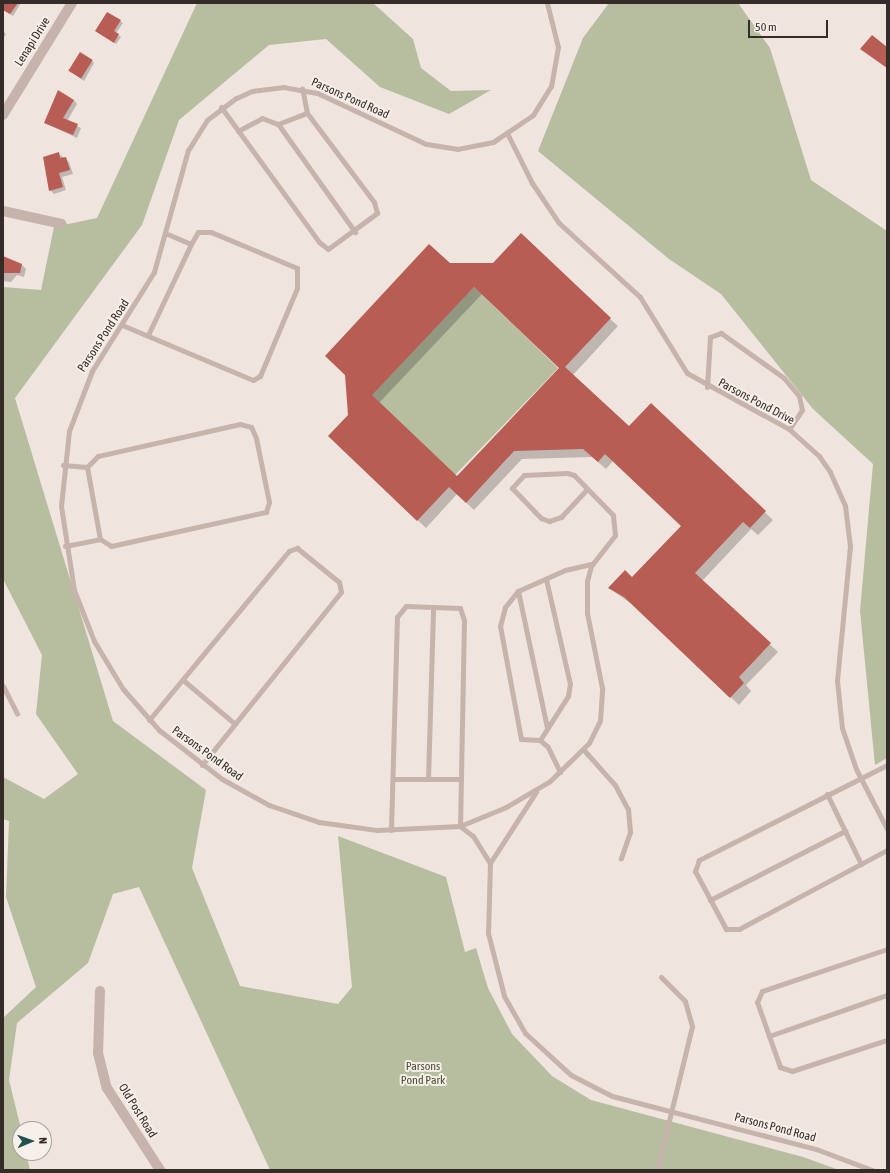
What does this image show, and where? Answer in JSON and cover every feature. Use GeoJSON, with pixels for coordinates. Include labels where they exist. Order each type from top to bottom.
{"type":"FeatureCollection","features":[{"type":"Feature","properties":{"kind":"street","name":"Lenapi Drive"},"geometry":{"type":"LineString","coordinates":[[3,115],[72,3]]}},
{"type":"Feature","properties":{"kind":"street"},"geometry":{"type":"LineString","coordinates":[[3,211],[62,224]]}},
{"type":"Feature","properties":{"kind":"street","name":"Old Post Road"},"geometry":{"type":"LineString","coordinates":[[100,991],[98,1053],[107,1088],[160,1170]]}},
{"type":"Feature","properties":{"kind":"lane","name":"Parsons Pond Road"},"geometry":{"type":"LineString","coordinates":[[547,3],[558,47],[555,73],[536,111],[508,135],[476,147],[426,144],[302,88],[269,87],[252,91],[221,107],[207,120],[188,150],[168,234],[154,272],[86,382],[69,431],[63,465],[65,546],[74,590],[94,641],[123,689],[149,720],[202,765],[245,793],[293,814],[345,827],[391,830],[460,826],[482,844],[490,863],[487,910],[490,952],[504,996],[526,1033],[553,1062],[591,1087],[671,1111],[816,1149],[872,1170]]}},
{"type":"Feature","properties":{"kind":"lane"},"geometry":{"type":"LineString","coordinates":[[221,107],[319,242],[328,249],[355,232],[377,213],[374,202],[307,113],[302,88]]}},
{"type":"Feature","properties":{"kind":"lane"},"geometry":{"type":"LineString","coordinates":[[278,124],[307,113]]}},
{"type":"Feature","properties":{"kind":"lane"},"geometry":{"type":"LineString","coordinates":[[238,131],[262,118],[278,124],[355,232]]}},
{"type":"Feature","properties":{"kind":"lane","name":"Parsons Pond Drive"},"geometry":{"type":"LineString","coordinates":[[508,135],[532,183],[559,223],[640,297],[658,323],[677,362],[707,387],[789,429],[823,461],[845,506],[850,546],[838,702],[848,749],[860,778],[887,829]]}},
{"type":"Feature","properties":{"kind":"lane"},"geometry":{"type":"LineString","coordinates":[[122,325],[253,380],[260,376],[297,288],[297,268],[211,232],[198,232],[148,335]]}},
{"type":"Feature","properties":{"kind":"lane"},"geometry":{"type":"LineString","coordinates":[[168,234],[191,244]]}},
{"type":"Feature","properties":{"kind":"lane"},"geometry":{"type":"LineString","coordinates":[[707,387],[710,337],[721,333],[784,378],[799,396],[802,410],[789,429]]}},
{"type":"Feature","properties":{"kind":"lane"},"geometry":{"type":"LineString","coordinates":[[63,465],[87,467],[98,456],[240,424],[251,427],[256,438],[269,502],[266,512],[111,546],[100,539],[65,546]]}},
{"type":"Feature","properties":{"kind":"lane"},"geometry":{"type":"LineString","coordinates":[[87,467],[100,539]]}},
{"type":"Feature","properties":{"kind":"lane"},"geometry":{"type":"LineString","coordinates":[[391,830],[397,617],[406,606],[460,608],[464,620],[460,826],[506,807],[539,788],[560,772],[584,749],[595,732],[603,703],[588,612],[587,581],[592,564],[615,535],[615,523],[607,507],[586,489],[567,473],[524,475],[512,488],[541,518],[549,521],[561,517],[586,489]]}},
{"type":"Feature","properties":{"kind":"lane"},"geometry":{"type":"LineString","coordinates":[[149,720],[289,551],[297,548],[339,582],[341,592],[202,765]]}},
{"type":"Feature","properties":{"kind":"lane"},"geometry":{"type":"LineString","coordinates":[[560,772],[548,746],[540,740],[521,740],[500,626],[505,607],[518,591],[546,579],[592,564]]}},
{"type":"Feature","properties":{"kind":"lane"},"geometry":{"type":"LineString","coordinates":[[540,740],[568,696],[570,684],[546,579]]}},
{"type":"Feature","properties":{"kind":"lane"},"geometry":{"type":"LineString","coordinates":[[518,591],[547,728]]}},
{"type":"Feature","properties":{"kind":"lane"},"geometry":{"type":"LineString","coordinates":[[428,779],[433,607]]}},
{"type":"Feature","properties":{"kind":"lane"},"geometry":{"type":"LineString","coordinates":[[183,680],[235,724]]}},
{"type":"Feature","properties":{"kind":"lane"},"geometry":{"type":"LineString","coordinates":[[3,686],[17,714]]}},
{"type":"Feature","properties":{"kind":"lane"},"geometry":{"type":"LineString","coordinates":[[584,749],[615,785],[628,809],[630,832],[621,858]]}},
{"type":"Feature","properties":{"kind":"lane"},"geometry":{"type":"LineString","coordinates":[[887,766],[827,794],[699,860],[695,871],[726,929],[739,929],[887,850]]}},
{"type":"Feature","properties":{"kind":"lane"},"geometry":{"type":"LineString","coordinates":[[393,779],[461,780]]}},
{"type":"Feature","properties":{"kind":"lane"},"geometry":{"type":"LineString","coordinates":[[490,863],[539,788]]}},
{"type":"Feature","properties":{"kind":"lane"},"geometry":{"type":"LineString","coordinates":[[827,794],[861,864]]}},
{"type":"Feature","properties":{"kind":"lane"},"geometry":{"type":"LineString","coordinates":[[710,900],[845,831]]}},
{"type":"Feature","properties":{"kind":"lane"},"geometry":{"type":"LineString","coordinates":[[887,949],[762,991],[757,1002],[780,1067],[792,1070],[887,1040]]}},
{"type":"Feature","properties":{"kind":"lane"},"geometry":{"type":"LineString","coordinates":[[657,1170],[692,1026],[685,1001],[661,977]]}},
{"type":"Feature","properties":{"kind":"lane"},"geometry":{"type":"LineString","coordinates":[[769,1036],[887,995]]}},
{"type":"Feature","properties":{"kind":"green space","name":"Parsons Pond Park"},"geometry":{"type":"Polygon","coordinates":[[[197,3],[373,3],[413,39],[421,68],[451,91],[491,90],[449,114],[380,87],[326,39],[269,45],[179,120],[142,225],[15,398],[113,721],[206,790],[192,868],[240,986],[338,1004],[352,987],[338,836],[446,877],[465,952],[476,948],[488,988],[512,1034],[552,1076],[591,1100],[803,1157],[839,1170],[270,1170],[139,887],[113,894],[88,963],[17,1023],[9,1080],[19,1121],[12,1121],[12,1161],[28,1161],[30,1170],[3,1170],[3,1018],[36,987],[6,897],[9,821],[3,819],[3,777],[44,799],[78,774],[36,714],[42,655],[3,579],[3,287],[41,290],[54,227],[97,218],[197,3]]]}},
{"type":"Feature","properties":{"kind":"green space"},"geometry":{"type":"Polygon","coordinates":[[[609,3],[738,3],[770,48],[811,180],[887,231],[887,758],[875,765],[860,611],[873,464],[813,409],[721,294],[669,259],[538,151],[583,38],[609,3]]]}},
{"type":"Feature","properties":{"kind":"green space"},"geometry":{"type":"Polygon","coordinates":[[[474,287],[558,368],[455,475],[370,394],[474,287]]]}},
{"type":"Feature","properties":{"kind":"building"},"geometry":{"type":"Polygon","coordinates":[[[3,3],[18,3],[10,14],[3,10],[3,3]]]}},
{"type":"Feature","properties":{"kind":"building"},"geometry":{"type":"Polygon","coordinates":[[[107,12],[121,20],[114,31],[119,34],[114,43],[95,31],[107,12]]]}},
{"type":"Feature","properties":{"kind":"building"},"geometry":{"type":"Polygon","coordinates":[[[872,35],[887,47],[887,68],[860,49],[872,35]]]}},
{"type":"Feature","properties":{"kind":"building"},"geometry":{"type":"Polygon","coordinates":[[[80,52],[93,60],[81,79],[68,71],[80,52]]]}},
{"type":"Feature","properties":{"kind":"building"},"geometry":{"type":"Polygon","coordinates":[[[58,90],[74,100],[63,118],[78,124],[73,135],[44,123],[58,90]]]}},
{"type":"Feature","properties":{"kind":"building"},"geometry":{"type":"Polygon","coordinates":[[[59,152],[60,158],[66,157],[70,170],[59,173],[63,187],[49,191],[43,157],[59,152]]]}},
{"type":"Feature","properties":{"kind":"building"},"geometry":{"type":"Polygon","coordinates":[[[521,233],[611,318],[565,367],[629,426],[651,403],[766,511],[750,528],[743,522],[695,573],[771,643],[739,677],[744,683],[730,698],[624,597],[608,588],[625,570],[632,577],[681,526],[605,454],[598,462],[583,449],[514,451],[466,503],[449,487],[417,521],[328,436],[348,415],[345,375],[325,356],[429,244],[450,263],[493,263],[521,233]],[[474,287],[372,395],[457,476],[559,368],[474,287]]]}},
{"type":"Feature","properties":{"kind":"building"},"geometry":{"type":"Polygon","coordinates":[[[3,256],[22,264],[20,273],[3,273],[3,256]]]}}]}
